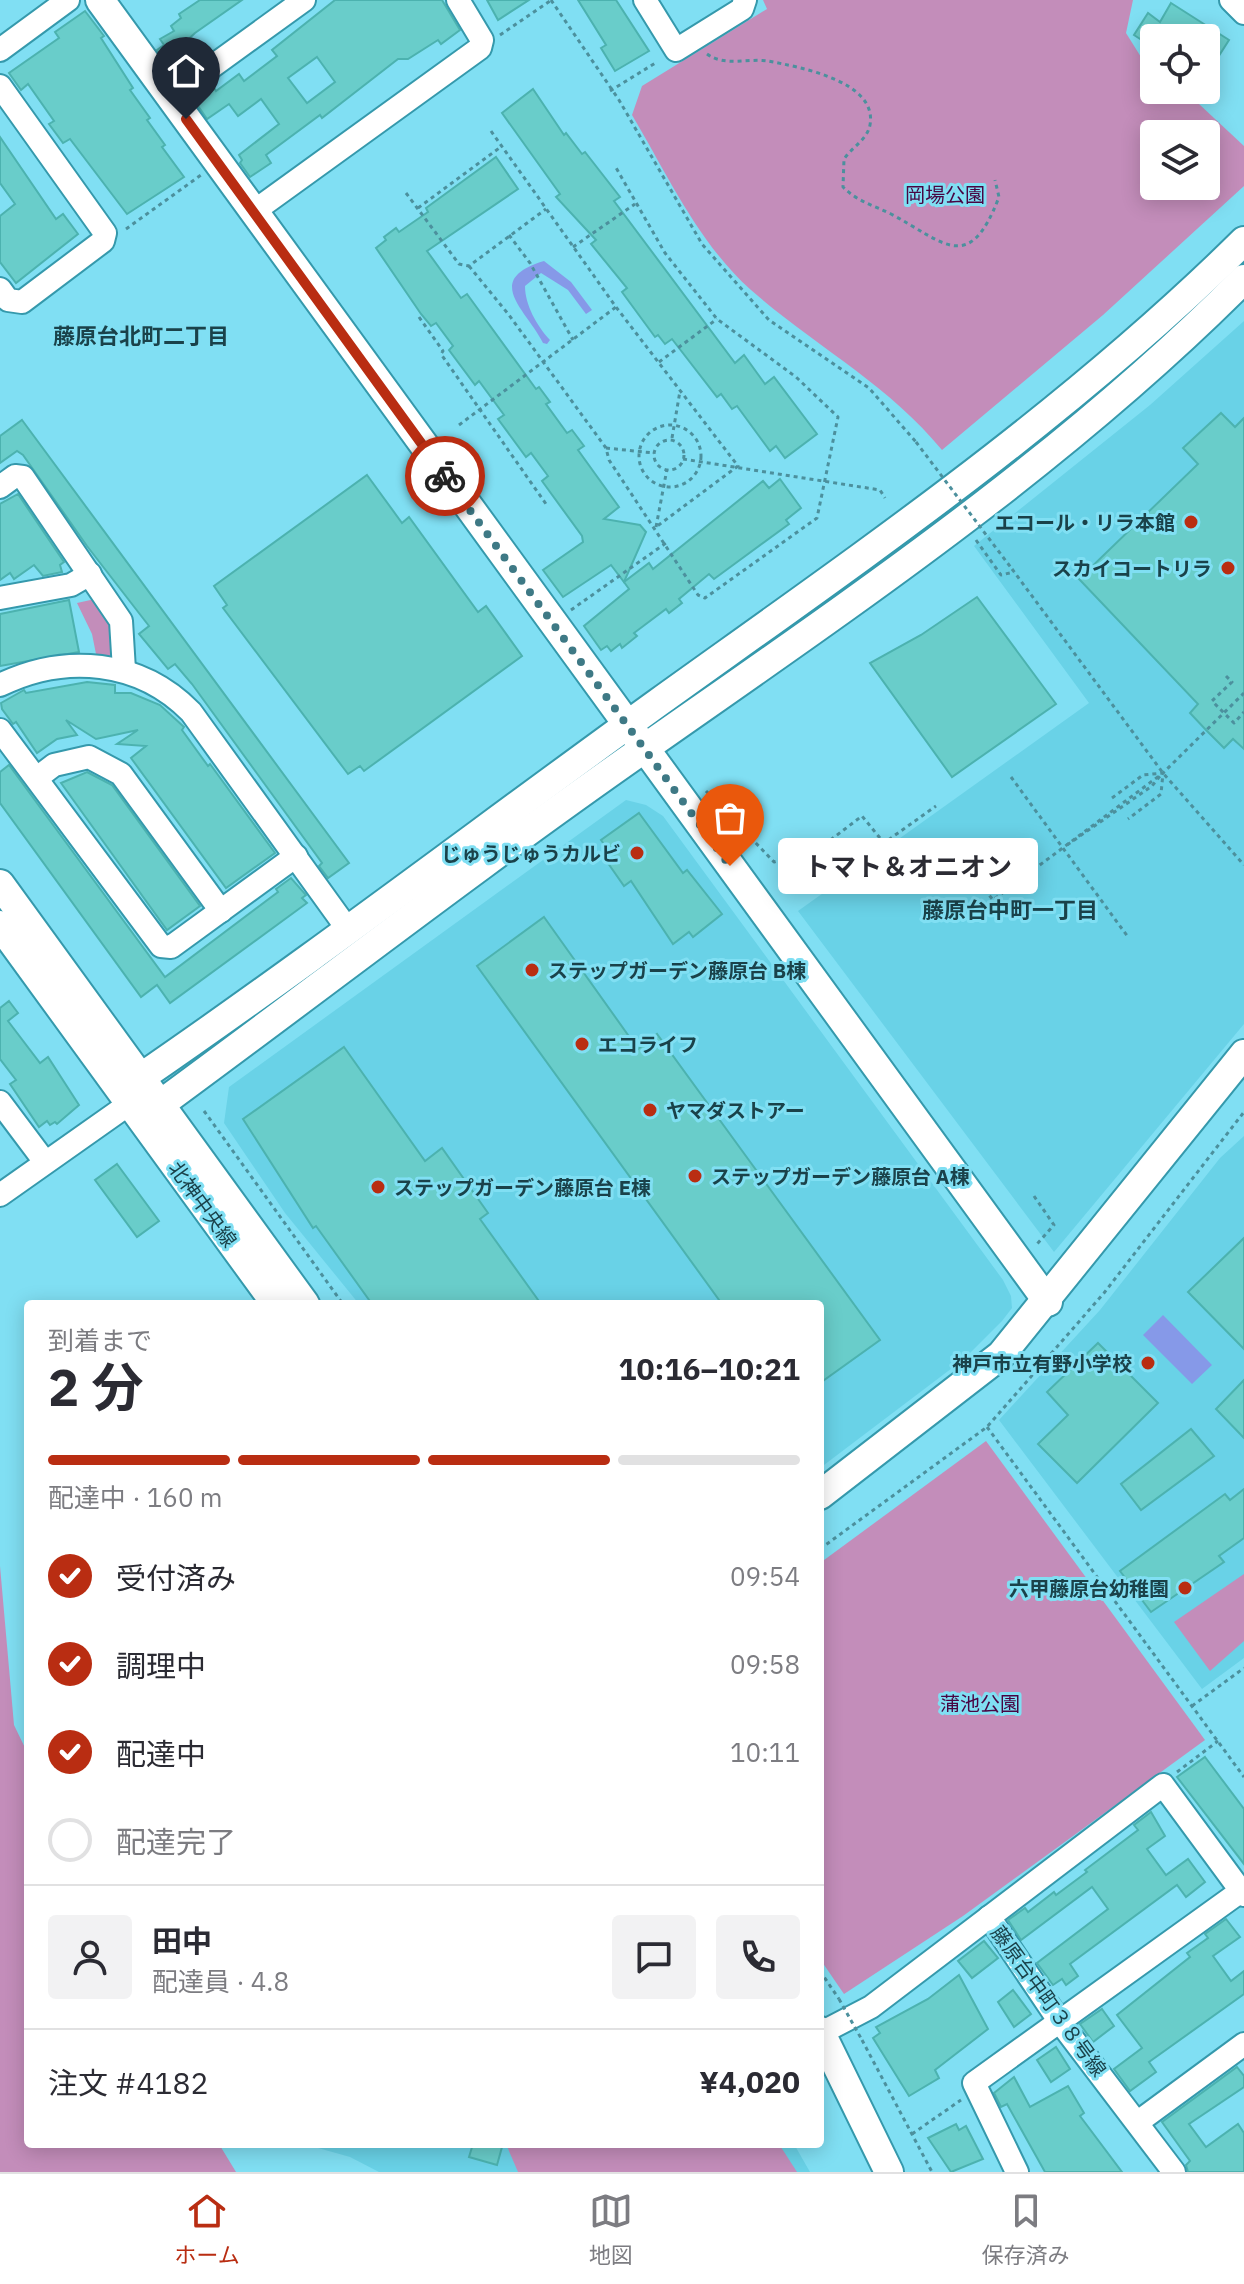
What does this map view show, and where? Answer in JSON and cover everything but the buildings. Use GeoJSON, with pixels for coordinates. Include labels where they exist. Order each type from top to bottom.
{"type":"FeatureCollection","features":[{"type":"Feature","properties":{"kind":"street"},"geometry":{"type":"LineString","coordinates":[[0,50],[68,0]]}},
{"type":"Feature","properties":{"kind":"street"},"geometry":{"type":"LineString","coordinates":[[100,0],[1048,1302]]}},
{"type":"Feature","properties":{"kind":"street"},"geometry":{"type":"LineString","coordinates":[[170,97],[304,0]]}},
{"type":"Feature","properties":{"kind":"street"},"geometry":{"type":"LineString","coordinates":[[253,212],[480,48],[482,40],[458,0]]}},
{"type":"Feature","properties":{"kind":"street"},"geometry":{"type":"LineString","coordinates":[[645,0],[685,45],[742,9],[745,0]]}},
{"type":"Feature","properties":{"kind":"street"},"geometry":{"type":"LineString","coordinates":[[1231,0],[1244,13]]}},
{"type":"Feature","properties":{"kind":"street"},"geometry":{"type":"LineString","coordinates":[[0,86],[105,233],[103,241],[22,302],[8,300],[0,289]]}},
{"type":"Feature","properties":{"kind":"street"},"geometry":{"type":"LineString","coordinates":[[0,1195],[349,931],[974,474],[1153,328],[1244,241]]}},
{"type":"Feature","properties":{"kind":"street"},"geometry":{"type":"LineString","coordinates":[[158,1106],[1051,454],[1128,390],[1244,279]]}},
{"type":"Feature","properties":{"kind":"street"},"geometry":{"type":"LineString","coordinates":[[0,487],[15,476],[23,477],[90,574],[121,621],[124,670]]}},
{"type":"Feature","properties":{"kind":"street"},"geometry":{"type":"LineString","coordinates":[[0,598],[71,585],[90,574]]}},
{"type":"Feature","properties":{"kind":"street"},"geometry":{"type":"LineString","coordinates":[[0,685],[23,675],[80,666],[124,670],[170,690],[191,712],[349,931]]}},
{"type":"Feature","properties":{"kind":"street"},"geometry":{"type":"LineString","coordinates":[[0,730],[161,946],[171,947],[296,856]]}},
{"type":"Feature","properties":{"kind":"street"},"geometry":{"type":"LineString","coordinates":[[37,778],[54,765],[89,757],[121,774],[221,911]]}},
{"type":"Feature","properties":{"kind":"street"},"geometry":{"type":"LineString","coordinates":[[0,884],[134,1091]]}},
{"type":"Feature","properties":{"kind":"street"},"geometry":{"type":"LineString","coordinates":[[0,925],[134,1091],[158,1106],[302,1300]]}},
{"type":"Feature","properties":{"kind":"street"},"geometry":{"type":"LineString","coordinates":[[824,1492],[1001,1355],[1048,1302],[1244,1054]]}},
{"type":"Feature","properties":{"kind":"street","name":"北神中央線"},"geometry":{"type":"LineString","coordinates":[[134,1091],[273,1300]]}},
{"type":"Feature","properties":{"kind":"street"},"geometry":{"type":"LineString","coordinates":[[0,1102],[45,1162]]}},
{"type":"Feature","properties":{"kind":"street"},"geometry":{"type":"LineString","coordinates":[[989,1917],[1163,1785],[1243,1893],[974,2083],[1017,2172]]}},
{"type":"Feature","properties":{"kind":"street","name":"藤原台中町３８号線"},"geometry":{"type":"LineString","coordinates":[[824,2030],[871,2007],[989,1917],[1060,2022],[1174,2172]]}},
{"type":"Feature","properties":{"kind":"street"},"geometry":{"type":"LineString","coordinates":[[824,2038],[889,2172]]}},
{"type":"Feature","properties":{"kind":"street"},"geometry":{"type":"LineString","coordinates":[[1138,2122],[1244,2044]]}},
{"type":"Feature","properties":{"kind":"street"},"geometry":{"type":"LineString","coordinates":[[824,2081],[870,2172]]}},
{"type":"Feature","properties":{"kind":"path"},"geometry":{"type":"LineString","coordinates":[[480,48],[551,0],[619,100],[712,255],[769,320],[869,388],[916,442],[1163,773],[1244,865]]}},
{"type":"Feature","properties":{"kind":"path"},"geometry":{"type":"LineString","coordinates":[[610,91],[685,45],[715,60],[765,61],[836,79],[861,95],[869,108],[871,124],[866,137],[844,159],[843,187],[857,201],[892,215],[919,233],[948,245],[965,245],[977,239],[999,197],[995,180]]}},
{"type":"Feature","properties":{"kind":"path"},"geometry":{"type":"LineString","coordinates":[[491,131],[616,307],[738,466]]}},
{"type":"Feature","properties":{"kind":"path"},"geometry":{"type":"LineString","coordinates":[[417,209],[502,146]]}},
{"type":"Feature","properties":{"kind":"path"},"geometry":{"type":"LineString","coordinates":[[104,236],[118,234],[218,163]]}},
{"type":"Feature","properties":{"kind":"path"},"geometry":{"type":"LineString","coordinates":[[406,193],[459,264],[469,266],[606,448],[609,460],[698,595],[705,598],[817,518],[838,417],[796,377],[717,319],[665,253],[615,166]]}},
{"type":"Feature","properties":{"kind":"path"},"geometry":{"type":"LineString","coordinates":[[573,247],[635,204]]}},
{"type":"Feature","properties":{"kind":"path"},"geometry":{"type":"LineString","coordinates":[[469,266],[546,209]]}},
{"type":"Feature","properties":{"kind":"path"},"geometry":{"type":"LineString","coordinates":[[509,235],[530,263],[573,340]]}},
{"type":"Feature","properties":{"kind":"path"},"geometry":{"type":"LineString","coordinates":[[459,425],[616,307]]}},
{"type":"Feature","properties":{"kind":"path"},"geometry":{"type":"LineString","coordinates":[[419,317],[546,504]]}},
{"type":"Feature","properties":{"kind":"path"},"geometry":{"type":"LineString","coordinates":[[658,362],[717,319]]}},
{"type":"Feature","properties":{"kind":"path"},"geometry":{"type":"LineString","coordinates":[[672,440],[680,391]]}},
{"type":"Feature","properties":{"kind":"path"},"geometry":{"type":"LineString","coordinates":[[674,424],[692,433],[701,451],[701,461],[692,478],[684,484],[664,487],[647,478],[639,461],[639,452],[641,442],[655,428],[674,424]]}},
{"type":"Feature","properties":{"kind":"path"},"geometry":{"type":"LineString","coordinates":[[672,440],[680,445],[683,459],[679,466],[667,469],[656,462],[654,453],[658,444],[672,440]]}},
{"type":"Feature","properties":{"kind":"path"},"geometry":{"type":"LineString","coordinates":[[606,448],[654,453]]}},
{"type":"Feature","properties":{"kind":"path"},"geometry":{"type":"LineString","coordinates":[[683,459],[880,490],[885,498]]}},
{"type":"Feature","properties":{"kind":"path"},"geometry":{"type":"LineString","coordinates":[[656,527],[738,466]]}},
{"type":"Feature","properties":{"kind":"path"},"geometry":{"type":"LineString","coordinates":[[656,527],[667,469]]}},
{"type":"Feature","properties":{"kind":"path"},"geometry":{"type":"LineString","coordinates":[[975,539],[1001,575],[1013,570]]}},
{"type":"Feature","properties":{"kind":"path"},"geometry":{"type":"LineString","coordinates":[[552,623],[666,543]]}},
{"type":"Feature","properties":{"kind":"path"},"geometry":{"type":"LineString","coordinates":[[1226,676],[1232,682],[1212,701],[1234,723],[1244,712]]}},
{"type":"Feature","properties":{"kind":"path"},"geometry":{"type":"LineString","coordinates":[[965,864],[993,900],[1163,773],[1244,693]]}},
{"type":"Feature","properties":{"kind":"path"},"geometry":{"type":"LineString","coordinates":[[1112,798],[1143,775],[1163,773]]}},
{"type":"Feature","properties":{"kind":"path"},"geometry":{"type":"LineString","coordinates":[[1128,819],[1161,794],[1163,773]]}},
{"type":"Feature","properties":{"kind":"path"},"geometry":{"type":"LineString","coordinates":[[1011,777],[1128,937]]}},
{"type":"Feature","properties":{"kind":"path"},"geometry":{"type":"LineString","coordinates":[[700,796],[707,791],[774,862],[816,851],[862,816],[884,843],[936,806]]}},
{"type":"Feature","properties":{"kind":"path"},"geometry":{"type":"LineString","coordinates":[[204,1111],[340,1300]]}},
{"type":"Feature","properties":{"kind":"path"},"geometry":{"type":"LineString","coordinates":[[824,1546],[987,1427],[1104,1293],[1244,1112]]}},
{"type":"Feature","properties":{"kind":"path"},"geometry":{"type":"LineString","coordinates":[[1031,1249],[1048,1236],[1054,1225],[1034,1196]]}},
{"type":"Feature","properties":{"kind":"path"},"geometry":{"type":"LineString","coordinates":[[987,1427],[1244,1777]]}},
{"type":"Feature","properties":{"kind":"path"},"geometry":{"type":"LineString","coordinates":[[1191,1706],[1244,1668]]}},
{"type":"Feature","properties":{"kind":"path"},"geometry":{"type":"LineString","coordinates":[[1163,1785],[1218,1741]]}},
{"type":"Feature","properties":{"kind":"path"},"geometry":{"type":"LineString","coordinates":[[824,1977],[862,2040],[932,2172]]}},
{"type":"Feature","properties":{"kind":"path"},"geometry":{"type":"LineString","coordinates":[[912,2134],[977,2089]]}},
{"type":"Feature","properties":{"kind":"shaded area"},"geometry":{"type":"Polygon","coordinates":[[[544,261],[571,282],[592,310],[586,314],[568,290],[541,273],[525,286],[533,315],[550,340],[547,344],[543,343],[520,308],[512,287],[515,277],[544,261]]]}},
{"type":"Feature","properties":{"kind":"shaded area"},"geometry":{"type":"Polygon","coordinates":[[[1244,321],[1244,1024],[1054,1252],[798,911],[1089,703],[974,546],[1150,405],[1244,321]]]}},
{"type":"Feature","properties":{"kind":"shaded area"},"geometry":{"type":"Polygon","coordinates":[[[626,800],[646,805],[663,816],[1003,1280],[1011,1296],[1012,1308],[964,1359],[824,1465],[824,1300],[356,1300],[285,1213],[224,1123],[229,1087],[626,800]]]}},
{"type":"Feature","properties":{"kind":"shaded area","name":"神戸市立有野小学校"},"geometry":{"type":"Polygon","coordinates":[[[1244,1136],[1244,1658],[1202,1689],[999,1420],[1100,1310],[1220,1158],[1244,1136]]]}},
{"type":"Feature","properties":{"kind":"shaded area"},"geometry":{"type":"Polygon","coordinates":[[[1163,1315],[1212,1365],[1192,1384],[1143,1335],[1163,1315]]]}},
{"type":"Feature","properties":{"kind":"shaded area"},"geometry":{"type":"Polygon","coordinates":[[[318,2148],[796,2148],[810,2172],[379,2172],[350,2157],[318,2148]]]}},
{"type":"Feature","properties":{"kind":"green space","name":"岡場公園"},"geometry":{"type":"Polygon","coordinates":[[[763,0],[1133,0],[1126,33],[1140,55],[1140,104],[1199,104],[1216,120],[1140,120],[1140,200],[1220,200],[1220,124],[1244,146],[1244,186],[1103,315],[942,450],[898,405],[751,290],[715,252],[632,115],[642,86],[767,9],[763,0]]]}},
{"type":"Feature","properties":{"kind":"green space"},"geometry":{"type":"Polygon","coordinates":[[[95,599],[114,618],[122,656],[97,659],[92,634],[77,603],[95,599]]]}},
{"type":"Feature","properties":{"kind":"green space","name":"蒲池公園"},"geometry":{"type":"Polygon","coordinates":[[[986,1441],[1205,1740],[963,1916],[844,1994],[824,1965],[824,1560],[986,1441]]]}},
{"type":"Feature","properties":{"kind":"green space"},"geometry":{"type":"Polygon","coordinates":[[[0,1566],[14,1725],[24,1746],[24,2148],[221,2148],[236,2172],[0,2172],[0,1566]]]}},
{"type":"Feature","properties":{"kind":"green space"},"geometry":{"type":"Polygon","coordinates":[[[1244,1574],[1244,1641],[1210,1671],[1174,1622],[1244,1574]]]}},
{"type":"Feature","properties":{"kind":"green space"},"geometry":{"type":"Polygon","coordinates":[[[508,2148],[782,2148],[797,2172],[518,2172],[508,2148]]]}},
{"type":"Feature","properties":{"kind":"way so far"},"geometry":{"type":"LineString","coordinates":[[445,476],[730,866]]}},
{"type":"Feature","properties":{"kind":"place","name":"エコール・リラ本館"},"geometry":{"type":"Point","coordinates":[1191,522]}},
{"type":"Feature","properties":{"kind":"place","name":"スカイコートリラ"},"geometry":{"type":"Point","coordinates":[1228,568]}},
{"type":"Feature","properties":{"kind":"place","name":"じゅうじゅうカルビ"},"geometry":{"type":"Point","coordinates":[637,853]}},
{"type":"Feature","properties":{"kind":"place","name":"トマト＆オニオン"},"geometry":{"type":"Point","coordinates":[730,866]}},
{"type":"Feature","properties":{"kind":"place","name":"ステップガーデン藤原台 B棟"},"geometry":{"type":"Point","coordinates":[532,970]}},
{"type":"Feature","properties":{"kind":"place","name":"エコライフ"},"geometry":{"type":"Point","coordinates":[582,1044]}},
{"type":"Feature","properties":{"kind":"place","name":"ヤマダストアー"},"geometry":{"type":"Point","coordinates":[650,1110]}},
{"type":"Feature","properties":{"kind":"place","name":"ステップガーデン藤原台 A棟"},"geometry":{"type":"Point","coordinates":[695,1176]}},
{"type":"Feature","properties":{"kind":"place","name":"ステップガーデン藤原台 E棟"},"geometry":{"type":"Point","coordinates":[378,1187]}},
{"type":"Feature","properties":{"kind":"place","name":"神戸市立有野小学校"},"geometry":{"type":"Point","coordinates":[1148,1363]}},
{"type":"Feature","properties":{"kind":"place","name":"六甲藤原台幼稚園"},"geometry":{"type":"Point","coordinates":[1185,1588]}},
{"type":"Feature","properties":{"kind":"district","name":"藤原台北町二丁目"},"geometry":{"type":"Point","coordinates":[141,335]}},
{"type":"Feature","properties":{"kind":"district","name":"藤原台中町一丁目"},"geometry":{"type":"Point","coordinates":[1010,909]}},
{"type":"Feature","properties":{"kind":"route"},"geometry":{"type":"LineString","coordinates":[[186,119],[445,476]]}}]}
